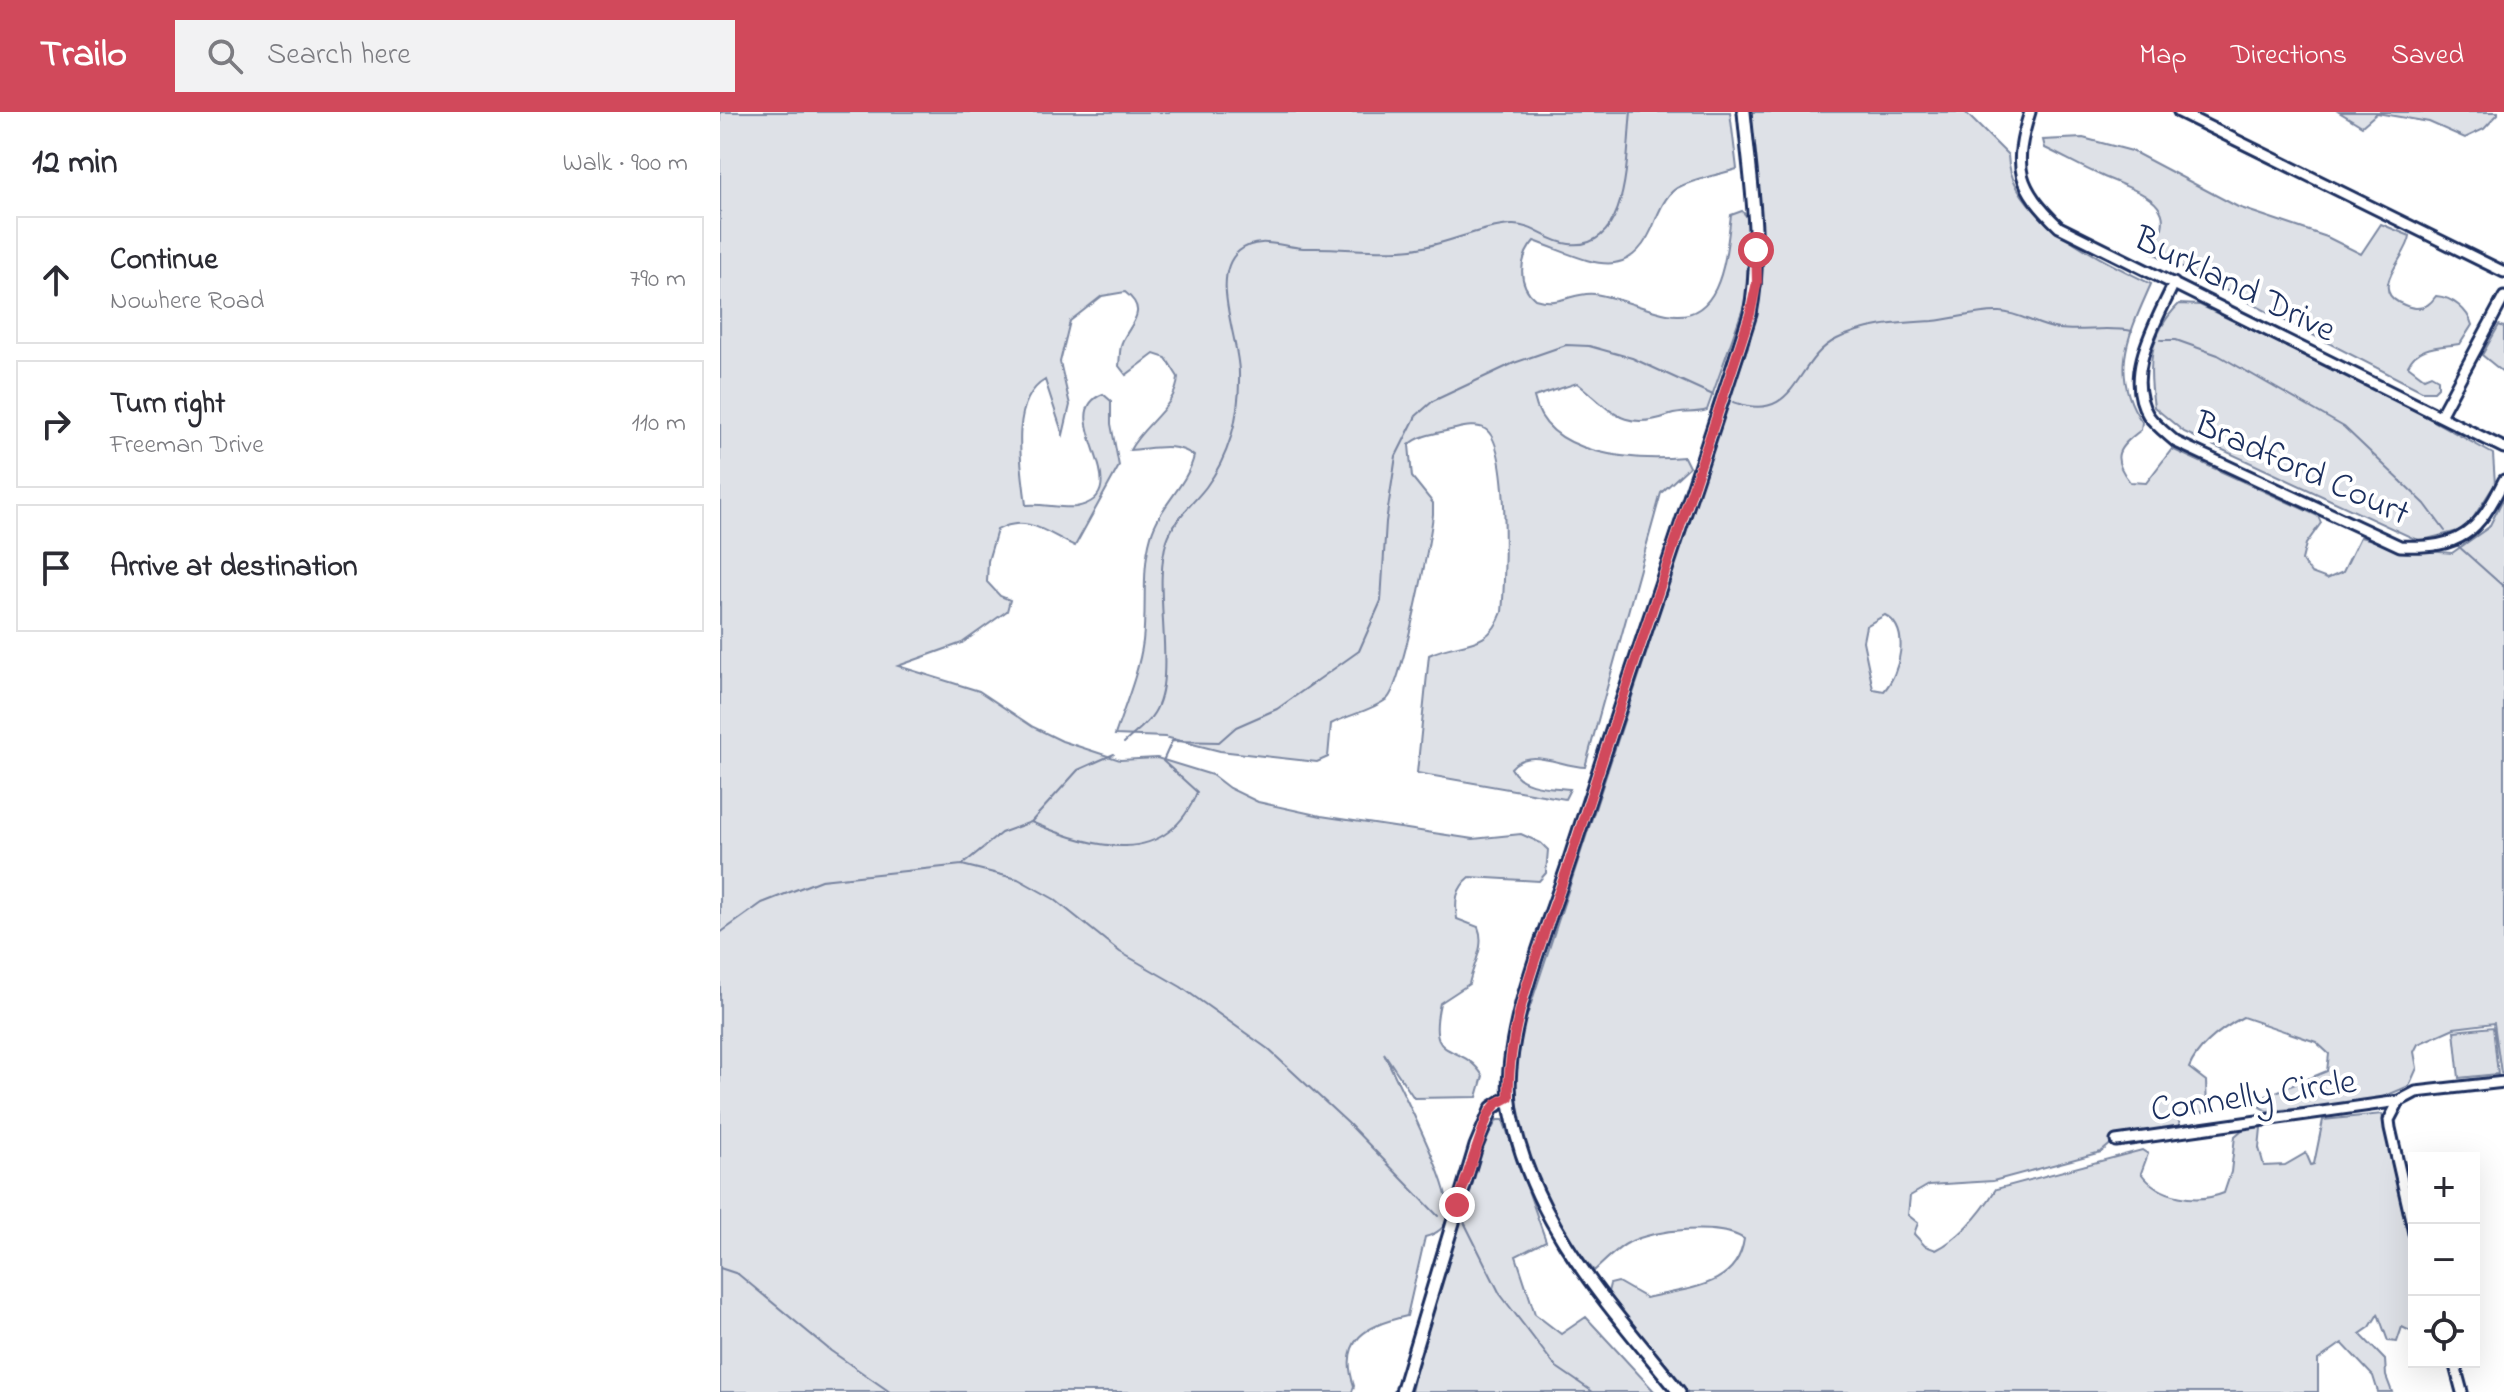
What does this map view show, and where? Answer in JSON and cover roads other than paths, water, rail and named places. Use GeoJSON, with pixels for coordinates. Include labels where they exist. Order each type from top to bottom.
{"type":"FeatureCollection","features":[{"type":"Feature","properties":{"kind":"street"},"geometry":{"type":"LineString","coordinates":[[1679,1392],[1558,1236],[1536,1190],[1509,1097],[1510,1060],[1532,976],[1650,609],[1750,314],[1757,282],[1744,112]]}},
{"type":"Feature","properties":{"kind":"street","name":"Burkland Drive"},"geometry":{"type":"LineString","coordinates":[[2030,112],[2020,142],[2020,179],[2036,204],[2059,227],[2441,414],[2504,448]]}},
{"type":"Feature","properties":{"kind":"street"},"geometry":{"type":"LineString","coordinates":[[2179,112],[2504,272]]}},
{"type":"Feature","properties":{"kind":"street","name":"Bradford Court"},"geometry":{"type":"LineString","coordinates":[[2174,283],[2145,348],[2139,380],[2148,415],[2176,442],[2400,546],[2435,548],[2469,533],[2504,480]]}},
{"type":"Feature","properties":{"kind":"street"},"geometry":{"type":"LineString","coordinates":[[2441,414],[2504,297]]}},
{"type":"Feature","properties":{"kind":"street","name":"Connelly Circle"},"geometry":{"type":"LineString","coordinates":[[2116,1141],[2399,1101],[2416,1092],[2504,1082]]}},
{"type":"Feature","properties":{"kind":"street"},"geometry":{"type":"LineString","coordinates":[[1402,1392],[1476,1146],[1492,1108],[1509,1097]]}},
{"type":"Feature","properties":{"kind":"street","name":"Connelly Circle"},"geometry":{"type":"LineString","coordinates":[[2399,1101],[2389,1120],[2412,1224]]}},
{"type":"Feature","properties":{"kind":"street"},"geometry":{"type":"LineString","coordinates":[[2456,1368],[2462,1392]]}},
{"type":"Feature","properties":{"kind":"waterway"},"geometry":{"type":"LineString","coordinates":[[1124,743],[1151,717],[1161,697],[1164,677],[1162,582],[1167,540],[1179,518],[1215,474],[1232,433],[1238,403],[1239,373],[1226,291],[1230,262],[1239,251],[1256,244],[1300,248],[1412,249],[1512,225],[1527,227],[1561,243],[1590,242],[1605,232],[1622,195],[1631,112]]}},
{"type":"Feature","properties":{"kind":"waterway"},"geometry":{"type":"LineString","coordinates":[[1733,402],[1755,407],[1771,405],[1783,398],[1811,361],[1837,339],[1884,325],[2000,312],[2059,329],[2132,331]]}},
{"type":"Feature","properties":{"kind":"waterway"},"geometry":{"type":"LineString","coordinates":[[2161,340],[2176,340],[2218,355],[2344,427],[2425,504],[2445,531]]}},
{"type":"Feature","properties":{"kind":"waterway"},"geometry":{"type":"LineString","coordinates":[[1031,822],[1078,839],[1125,846],[1147,843],[1167,833],[1183,817],[1197,792],[1163,761],[1172,741],[1219,742],[1236,727],[1277,709],[1359,651],[1381,601],[1386,522],[1396,456],[1416,416],[1433,401],[1514,363],[1566,345],[1589,346],[1632,358],[1713,395]]}},
{"type":"Feature","properties":{"kind":"waterway"},"geometry":{"type":"LineString","coordinates":[[2457,545],[2504,587]]}},
{"type":"Feature","properties":{"kind":"waterway"},"geometry":{"type":"LineString","coordinates":[[720,933],[762,903],[821,880],[962,865],[1001,833],[1031,822],[1078,770],[1114,754]]}},
{"type":"Feature","properties":{"kind":"waterway"},"geometry":{"type":"LineString","coordinates":[[962,865],[1018,879],[1054,899],[1120,952],[1181,987],[1268,1049],[1348,1123],[1438,1216]]}},
{"type":"Feature","properties":{"kind":"waterway"},"geometry":{"type":"LineString","coordinates":[[1463,1220],[1500,1294],[1555,1366],[1593,1392]]}},
{"type":"Feature","properties":{"kind":"waterway"},"geometry":{"type":"LineString","coordinates":[[720,1268],[738,1274],[831,1351],[890,1392]]}}]}
